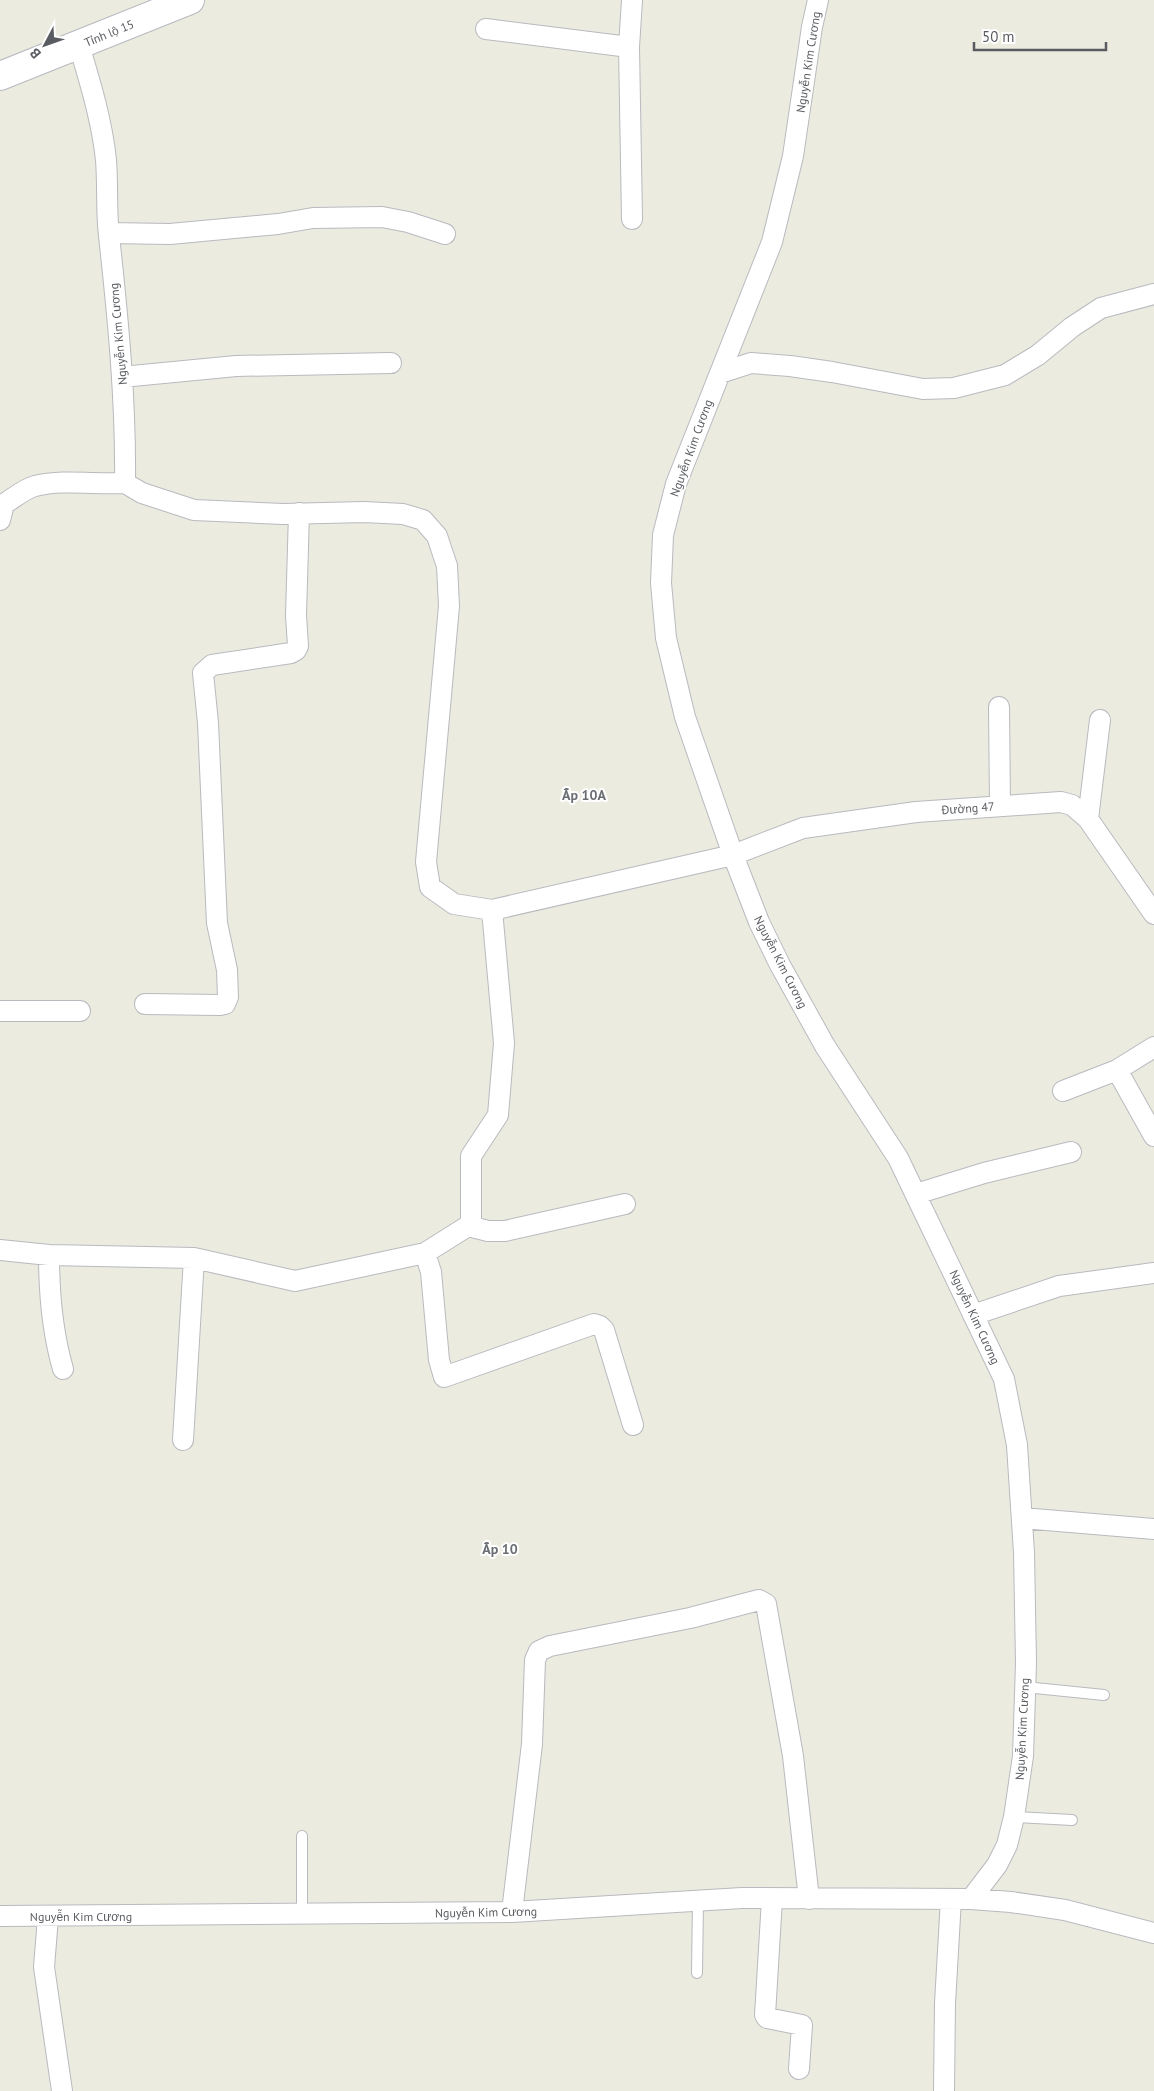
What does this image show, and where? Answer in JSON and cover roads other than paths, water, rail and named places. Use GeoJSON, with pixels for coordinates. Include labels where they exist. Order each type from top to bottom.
{"type":"FeatureCollection","features":[{"type":"Feature","properties":{"kind":"main road","name":"Tỉnh lộ 15"},"geometry":{"type":"LineString","coordinates":[[0,76],[190,0]]}},
{"type":"Feature","properties":{"kind":"street"},"geometry":{"type":"LineString","coordinates":[[632,0],[629,48],[632,219]]}},
{"type":"Feature","properties":{"kind":"street","name":"Nguyễn Kim Cương"},"geometry":{"type":"LineString","coordinates":[[818,0],[812,27],[793,156],[772,242],[676,484],[663,535],[661,583],[666,638],[685,717],[760,922],[780,966],[825,1046],[898,1158],[1004,1379],[1017,1445],[1024,1553],[1025,1687],[1023,1756],[1014,1817],[1007,1846],[997,1865],[961,1899]]}},
{"type":"Feature","properties":{"kind":"street"},"geometry":{"type":"LineString","coordinates":[[486,29],[629,48]]}},
{"type":"Feature","properties":{"kind":"street","name":"Nguyễn Kim Cương"},"geometry":{"type":"LineString","coordinates":[[79,45],[93,95],[106,159],[109,233],[119,322],[126,444],[126,483]]}},
{"type":"Feature","properties":{"kind":"street"},"geometry":{"type":"LineString","coordinates":[[109,233],[170,234],[278,224],[313,218],[382,217],[408,222],[445,234]]}},
{"type":"Feature","properties":{"kind":"street"},"geometry":{"type":"LineString","coordinates":[[720,374],[751,363],[824,370],[923,388],[954,388],[1004,374],[1038,355],[1072,327],[1101,308],[1154,294]]}},
{"type":"Feature","properties":{"kind":"street"},"geometry":{"type":"LineString","coordinates":[[122,377],[236,366],[391,363]]}},
{"type":"Feature","properties":{"kind":"street"},"geometry":{"type":"LineString","coordinates":[[0,520],[4,504],[34,486],[59,483],[103,485],[126,483],[142,493],[194,510],[299,513],[364,512],[403,514],[424,520],[436,536],[447,566],[449,606],[426,862],[430,887],[454,904],[492,910],[504,1043],[498,1115],[471,1156],[471,1220],[468,1226],[425,1253],[295,1281],[194,1258],[49,1255],[0,1250]]}},
{"type":"Feature","properties":{"kind":"street"},"geometry":{"type":"LineString","coordinates":[[145,1004],[220,1005],[225,1004],[228,997],[227,970],[217,923],[208,724],[203,674],[212,664],[291,653],[296,650],[298,646],[296,616],[299,513]]}},
{"type":"Feature","properties":{"kind":"street"},"geometry":{"type":"LineString","coordinates":[[999,707],[1000,806]]}},
{"type":"Feature","properties":{"kind":"street"},"geometry":{"type":"LineString","coordinates":[[1088,819],[1100,720]]}},
{"type":"Feature","properties":{"kind":"street","name":"Đường 47"},"geometry":{"type":"LineString","coordinates":[[492,910],[734,855],[803,828],[916,812],[1061,802],[1072,805],[1088,819],[1154,914]]}},
{"type":"Feature","properties":{"kind":"street"},"geometry":{"type":"LineString","coordinates":[[0,1011],[80,1011]]}},
{"type":"Feature","properties":{"kind":"street"},"geometry":{"type":"LineString","coordinates":[[1063,1091],[1117,1070],[1154,1047]]}},
{"type":"Feature","properties":{"kind":"street"},"geometry":{"type":"LineString","coordinates":[[1117,1070],[1154,1136]]}},
{"type":"Feature","properties":{"kind":"street"},"geometry":{"type":"LineString","coordinates":[[916,1194],[984,1173],[1071,1152]]}},
{"type":"Feature","properties":{"kind":"street"},"geometry":{"type":"LineString","coordinates":[[468,1226],[488,1231],[505,1231],[625,1204]]}},
{"type":"Feature","properties":{"kind":"street"},"geometry":{"type":"LineString","coordinates":[[425,1253],[431,1272],[440,1360],[444,1377],[594,1324],[604,1330],[633,1425]]}},
{"type":"Feature","properties":{"kind":"street"},"geometry":{"type":"LineString","coordinates":[[49,1255],[49,1291],[56,1344],[63,1369]]}},
{"type":"Feature","properties":{"kind":"street"},"geometry":{"type":"LineString","coordinates":[[183,1440],[194,1258]]}},
{"type":"Feature","properties":{"kind":"street"},"geometry":{"type":"LineString","coordinates":[[973,1315],[1059,1286],[1154,1273]]}},
{"type":"Feature","properties":{"kind":"street"},"geometry":{"type":"LineString","coordinates":[[1022,1518],[1154,1528]]}},
{"type":"Feature","properties":{"kind":"street"},"geometry":{"type":"LineString","coordinates":[[512,1912],[532,1744],[535,1660],[540,1651],[550,1646],[690,1618],[759,1600],[766,1604],[793,1756],[809,1899]]}},
{"type":"Feature","properties":{"kind":"street","name":"Nguyễn Kim Cương"},"geometry":{"type":"LineString","coordinates":[[0,1916],[512,1912],[772,1898],[961,1899],[1011,1902],[1065,1910],[1154,1934]]}},
{"type":"Feature","properties":{"kind":"street"},"geometry":{"type":"LineString","coordinates":[[772,1898],[765,2014],[767,2018],[802,2025],[799,2069]]}},
{"type":"Feature","properties":{"kind":"street"},"geometry":{"type":"LineString","coordinates":[[944,2091],[945,2004],[961,1899]]}},
{"type":"Feature","properties":{"kind":"street"},"geometry":{"type":"LineString","coordinates":[[48,1917],[44,1967],[62,2091]]}},
{"type":"Feature","properties":{"kind":"lane"},"geometry":{"type":"LineString","coordinates":[[1025,1687],[1104,1695]]}},
{"type":"Feature","properties":{"kind":"lane"},"geometry":{"type":"LineString","coordinates":[[1014,1817],[1072,1820]]}},
{"type":"Feature","properties":{"kind":"lane"},"geometry":{"type":"LineString","coordinates":[[302,1836],[302,1914]]}},
{"type":"Feature","properties":{"kind":"lane"},"geometry":{"type":"LineString","coordinates":[[697,1973],[698,1901]]}},
{"type":"Feature","properties":{"kind":"district","name":"Ấp 10A"},"geometry":{"type":"Point","coordinates":[584,795]}},
{"type":"Feature","properties":{"kind":"district","name":"Ấp 10"},"geometry":{"type":"Point","coordinates":[500,1549]}}]}
